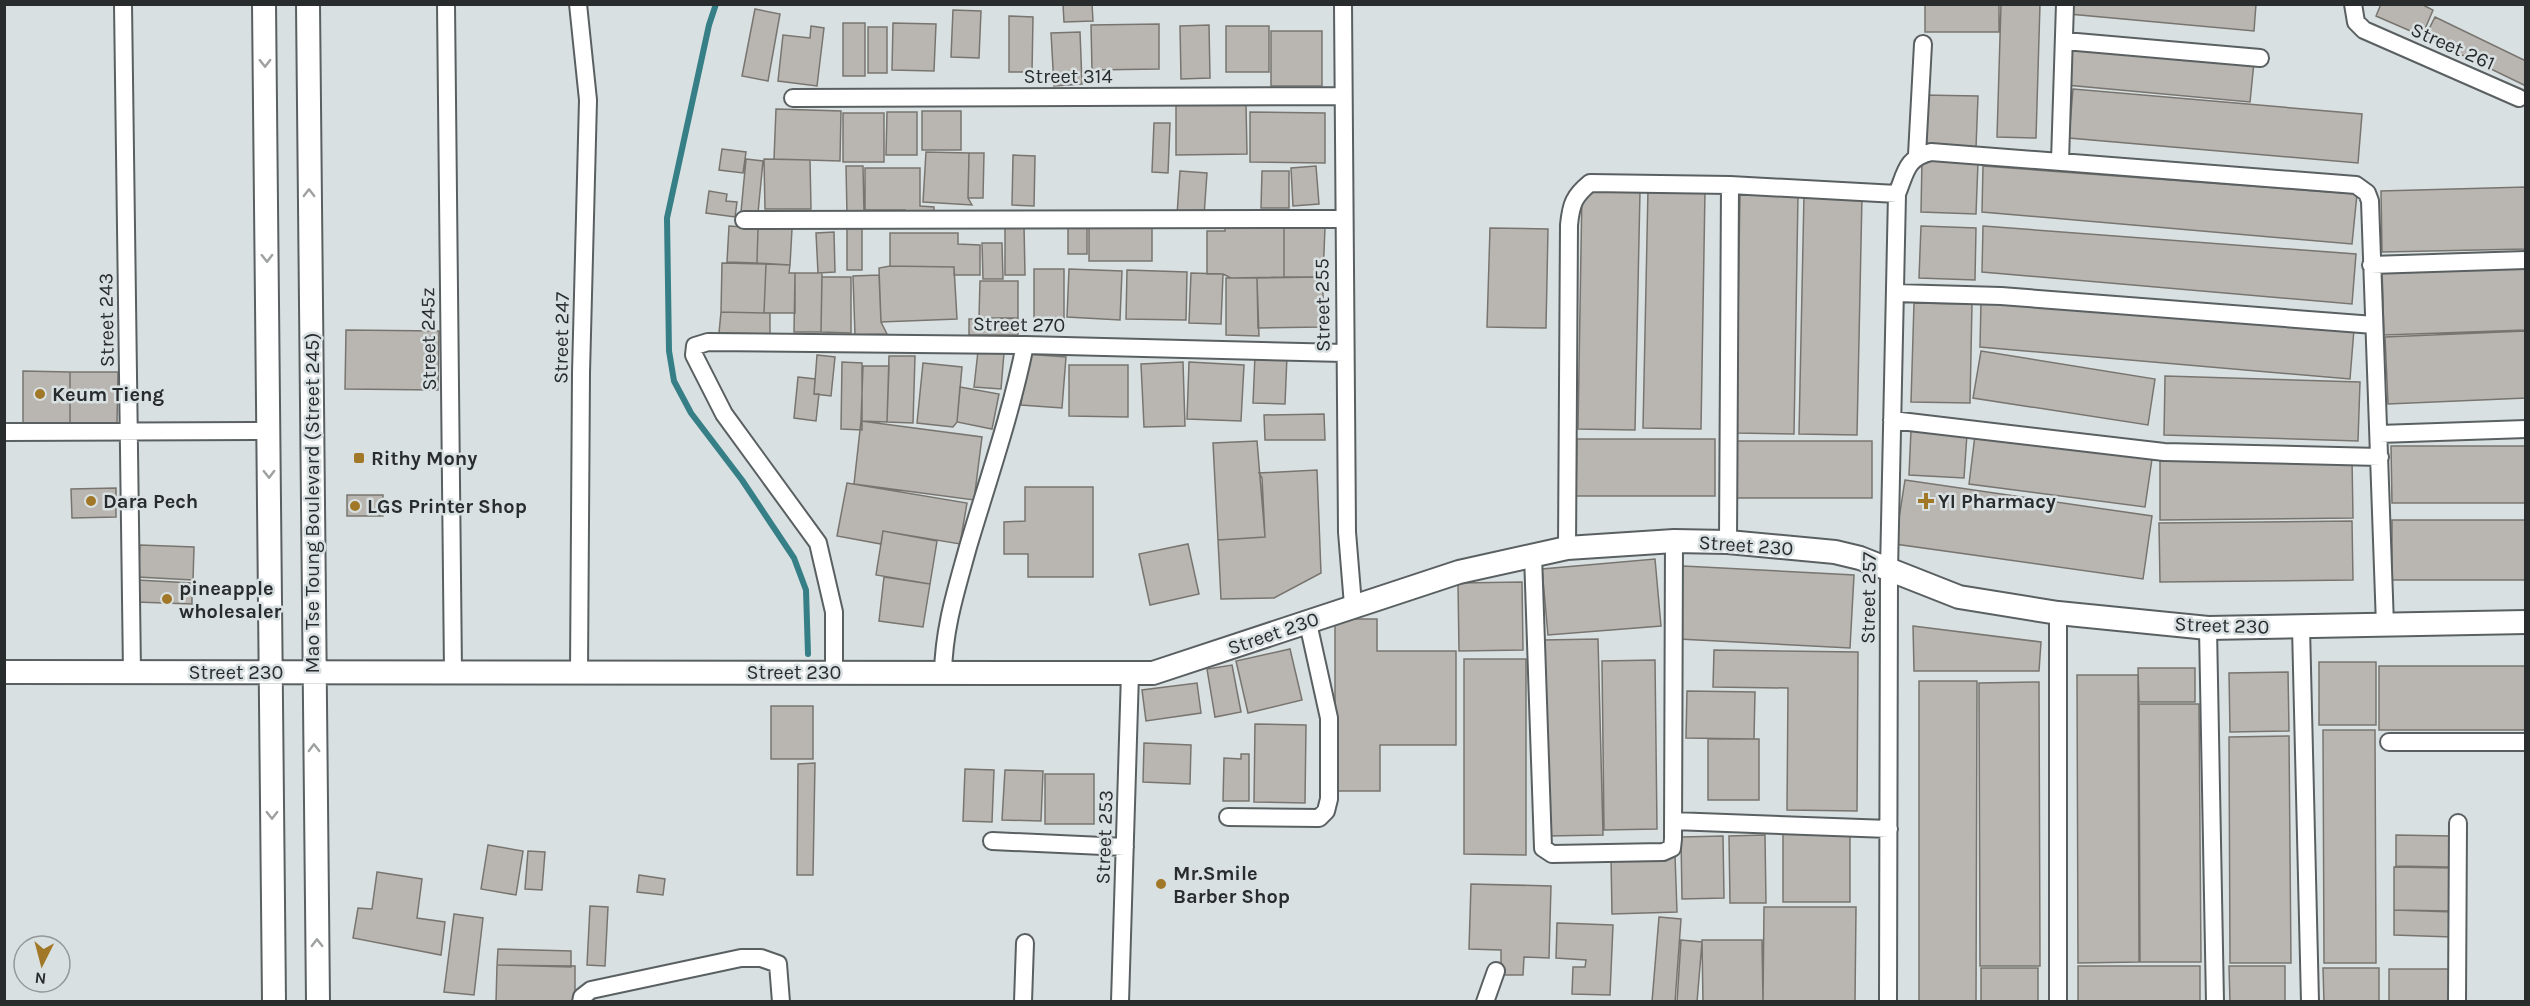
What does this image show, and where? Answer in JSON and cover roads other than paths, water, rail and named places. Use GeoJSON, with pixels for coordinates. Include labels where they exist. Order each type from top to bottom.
{"type":"FeatureCollection","features":[{"type":"Feature","properties":{"kind":"street","name":"Street 243"},"geometry":{"type":"LineString","coordinates":[[123,4],[132,672]]}},
{"type":"Feature","properties":{"kind":"street","name":"Mao Tse Toung Boulevard (Street 245)"},"geometry":{"type":"LineString","coordinates":[[264,4],[274,1002]]}},
{"type":"Feature","properties":{"kind":"street","name":"Mao Tse Toung Boulevard (Street 245)"},"geometry":{"type":"LineString","coordinates":[[308,4],[318,1002]]}},
{"type":"Feature","properties":{"kind":"street","name":"Street 245z"},"geometry":{"type":"LineString","coordinates":[[446,4],[453,672]]}},
{"type":"Feature","properties":{"kind":"street","name":"Street 247"},"geometry":{"type":"LineString","coordinates":[[578,4],[588,100],[581,362],[579,672]]}},
{"type":"Feature","properties":{"kind":"street","name":"Street 255"},"geometry":{"type":"LineString","coordinates":[[1342,4],[1342,219],[1347,532],[1353,605]]}},
{"type":"Feature","properties":{"kind":"street"},"geometry":{"type":"LineString","coordinates":[[2060,161],[2065,4]]}},
{"type":"Feature","properties":{"kind":"street","name":"Street 261"},"geometry":{"type":"LineString","coordinates":[[2353,4],[2356,22],[2364,30],[2519,98]]}},
{"type":"Feature","properties":{"kind":"street"},"geometry":{"type":"LineString","coordinates":[[2064,41],[2260,58]]}},
{"type":"Feature","properties":{"kind":"street"},"geometry":{"type":"LineString","coordinates":[[1923,44],[1917,155],[1931,152],[2356,185],[2367,193],[2370,201],[2385,625]]}},
{"type":"Feature","properties":{"kind":"street","name":"Street 314"},"geometry":{"type":"LineString","coordinates":[[793,98],[1343,96]]}},
{"type":"Feature","properties":{"kind":"street","name":"Street 257"},"geometry":{"type":"LineString","coordinates":[[1888,1002],[1889,571],[1897,194],[1908,165],[1917,155]]}},
{"type":"Feature","properties":{"kind":"street"},"geometry":{"type":"LineString","coordinates":[[1566,548],[1571,204],[1577,193],[1590,183],[1730,185],[1897,194]]}},
{"type":"Feature","properties":{"kind":"street"},"geometry":{"type":"LineString","coordinates":[[1728,542],[1730,185]]}},
{"type":"Feature","properties":{"kind":"street"},"geometry":{"type":"LineString","coordinates":[[744,220],[1342,219]]}},
{"type":"Feature","properties":{"kind":"street"},"geometry":{"type":"LineString","coordinates":[[2371,265],[2526,260]]}},
{"type":"Feature","properties":{"kind":"street"},"geometry":{"type":"LineString","coordinates":[[1895,293],[2001,296],[2374,325]]}},
{"type":"Feature","properties":{"kind":"street","name":"Street 270"},"geometry":{"type":"LineString","coordinates":[[834,672],[834,612],[818,543],[724,414],[694,355],[695,346],[708,342],[1025,345],[1344,353]]}},
{"type":"Feature","properties":{"kind":"street"},"geometry":{"type":"LineString","coordinates":[[943,673],[944,637],[987,483],[1015,397],[1025,345]]}},
{"type":"Feature","properties":{"kind":"street"},"geometry":{"type":"LineString","coordinates":[[1892,420],[2164,452],[2380,457]]}},
{"type":"Feature","properties":{"kind":"street"},"geometry":{"type":"LineString","coordinates":[[2379,434],[2526,429]]}},
{"type":"Feature","properties":{"kind":"street"},"geometry":{"type":"LineString","coordinates":[[4,432],[268,431]]}},
{"type":"Feature","properties":{"kind":"street"},"geometry":{"type":"LineString","coordinates":[[1533,555],[1543,848],[1552,854],[1663,852],[1672,848],[1673,821],[1674,541]]}},
{"type":"Feature","properties":{"kind":"street","name":"Street 230"},"geometry":{"type":"LineString","coordinates":[[4,672],[1153,673],[1447,575],[1566,548],[1674,541],[1728,542],[1835,552],[1860,558],[1959,597],[2058,612],[2208,628],[2526,622]]}},
{"type":"Feature","properties":{"kind":"street"},"geometry":{"type":"LineString","coordinates":[[2058,612],[2058,1002]]}},
{"type":"Feature","properties":{"kind":"street"},"geometry":{"type":"LineString","coordinates":[[1228,817],[1319,818],[1326,811],[1329,799],[1329,718],[1308,623]]}},
{"type":"Feature","properties":{"kind":"street"},"geometry":{"type":"LineString","coordinates":[[2301,627],[2310,1002]]}},
{"type":"Feature","properties":{"kind":"street"},"geometry":{"type":"LineString","coordinates":[[2208,628],[2215,1002]]}},
{"type":"Feature","properties":{"kind":"street","name":"Street 253"},"geometry":{"type":"LineString","coordinates":[[1120,1002],[1130,673]]}},
{"type":"Feature","properties":{"kind":"street"},"geometry":{"type":"LineString","coordinates":[[2389,742],[2526,742]]}},
{"type":"Feature","properties":{"kind":"street"},"geometry":{"type":"LineString","coordinates":[[1673,821],[1889,829]]}},
{"type":"Feature","properties":{"kind":"street"},"geometry":{"type":"LineString","coordinates":[[2457,1002],[2458,823]]}},
{"type":"Feature","properties":{"kind":"street"},"geometry":{"type":"LineString","coordinates":[[992,840],[1125,847]]}},
{"type":"Feature","properties":{"kind":"street"},"geometry":{"type":"LineString","coordinates":[[1023,1002],[1025,943]]}},
{"type":"Feature","properties":{"kind":"street"},"geometry":{"type":"LineString","coordinates":[[581,1002],[582,997],[591,990],[741,958],[761,958],[778,964],[782,982],[781,1002]]}},
{"type":"Feature","properties":{"kind":"street"},"geometry":{"type":"LineString","coordinates":[[1485,1002],[1496,971]]}},
{"type":"Feature","properties":{"kind":"waterway"},"geometry":{"type":"LineString","coordinates":[[716,4],[709,25],[667,218],[669,351],[674,381],[691,413],[742,480],[794,558],[806,590],[808,654]]}},
{"type":"Feature","properties":{"kind":"place","name":"Keum Tieng"},"geometry":{"type":"Point","coordinates":[40,394]}},
{"type":"Feature","properties":{"kind":"place","name":"Rithy Mony"},"geometry":{"type":"Point","coordinates":[359,458]}},
{"type":"Feature","properties":{"kind":"place","name":"Dara Pech"},"geometry":{"type":"Point","coordinates":[91,501]}},
{"type":"Feature","properties":{"kind":"place","name":"YI Pharmacy"},"geometry":{"type":"Point","coordinates":[1926,501]}},
{"type":"Feature","properties":{"kind":"place","name":"LGS Printer Shop"},"geometry":{"type":"Point","coordinates":[355,506]}},
{"type":"Feature","properties":{"kind":"place","name":"pineapple wholesaler"},"geometry":{"type":"Point","coordinates":[167,599]}},
{"type":"Feature","properties":{"kind":"place","name":"Mr.Smile Barber Shop"},"geometry":{"type":"Point","coordinates":[1161,884]}}]}
